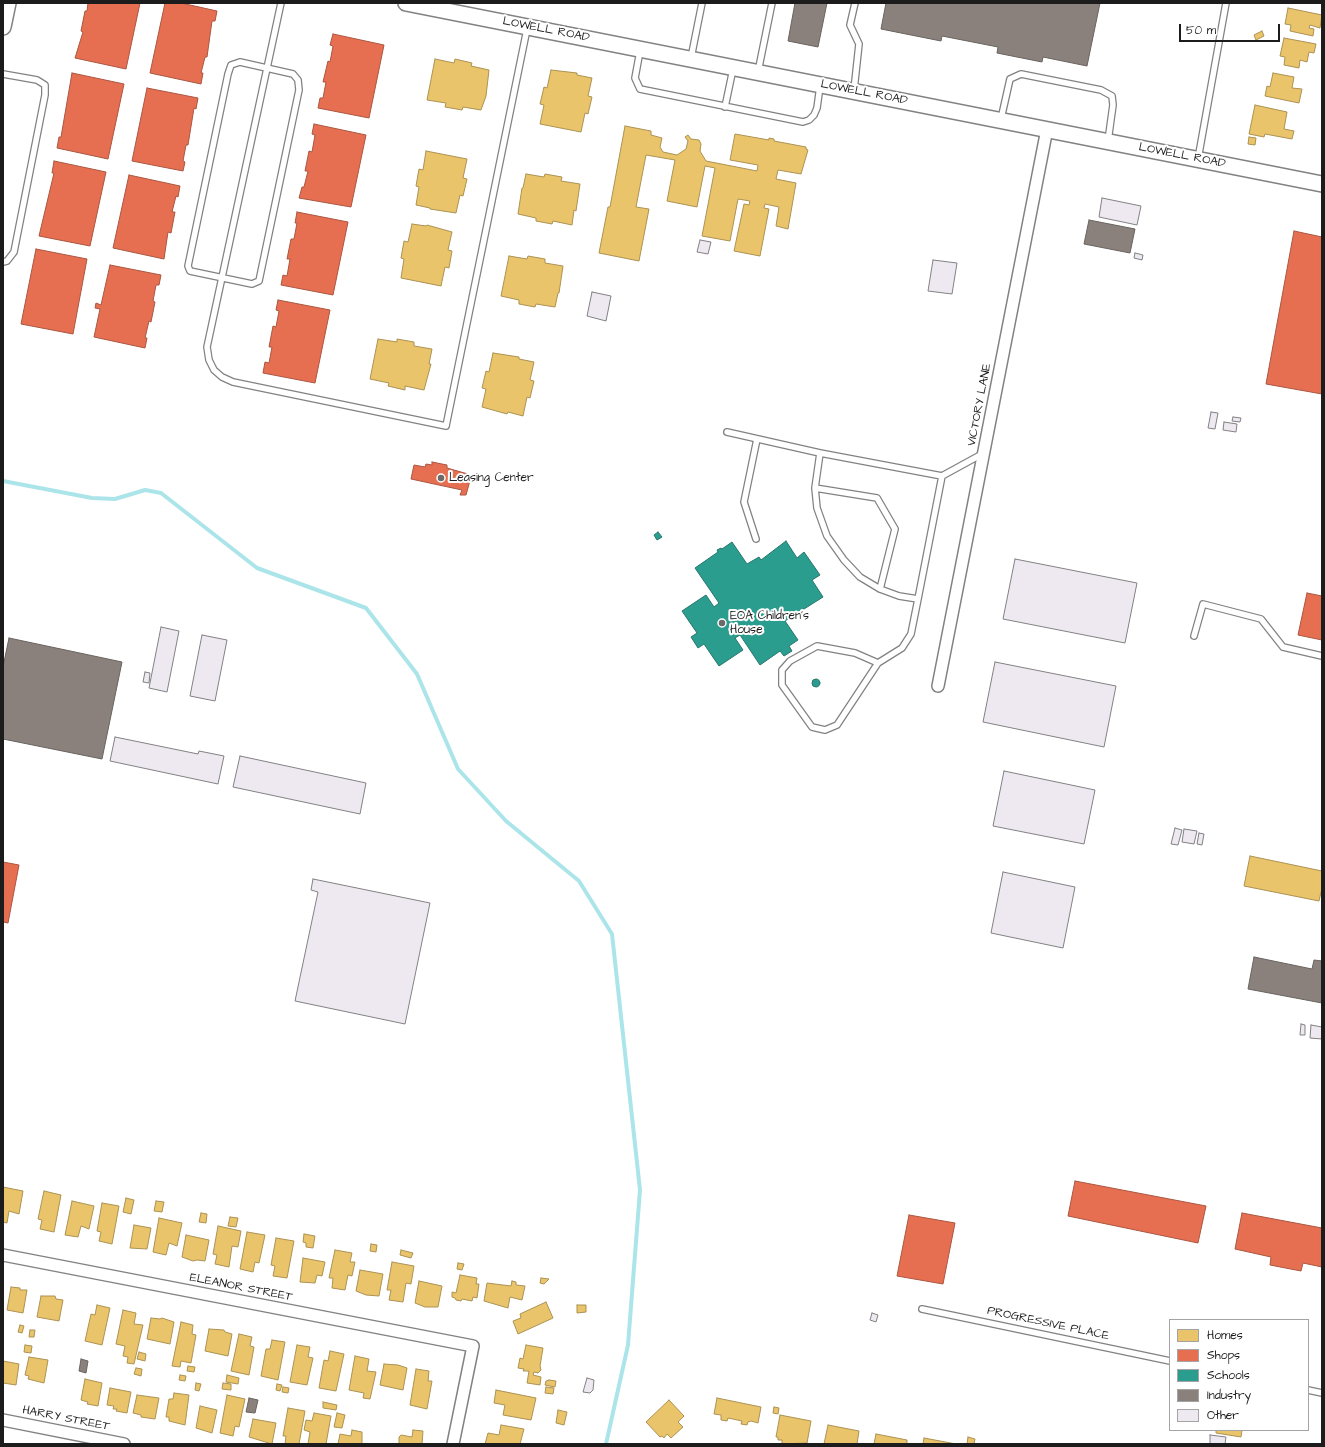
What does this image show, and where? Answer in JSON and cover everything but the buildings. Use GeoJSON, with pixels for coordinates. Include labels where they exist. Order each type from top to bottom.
{"type":"FeatureCollection","features":[{"type":"Feature","properties":{"kind":"street"},"geometry":{"type":"LineString","coordinates":[[3,27],[8,3]]}},
{"type":"Feature","properties":{"kind":"street","name":"LOWELL ROAD"},"geometry":{"type":"LineString","coordinates":[[406,3],[641,48],[1322,184]]}},
{"type":"Feature","properties":{"kind":"street","name":"VICTORY LANE"},"geometry":{"type":"LineString","coordinates":[[938,686],[1047,129]]}},
{"type":"Feature","properties":{"kind":"street","name":"ELEANOR STREET"},"geometry":{"type":"LineString","coordinates":[[3,1255],[473,1346],[454,1444]]}},
{"type":"Feature","properties":{"kind":"street","name":"HARRY STREET"},"geometry":{"type":"LineString","coordinates":[[3,1420],[124,1444]]}},
{"type":"Feature","properties":{"kind":"lane"},"geometry":{"type":"LineString","coordinates":[[281,3],[207,347],[209,360],[214,370],[222,377],[233,382],[446,426],[528,27]]}},
{"type":"Feature","properties":{"kind":"lane"},"geometry":{"type":"LineString","coordinates":[[691,58],[702,3]]}},
{"type":"Feature","properties":{"kind":"lane"},"geometry":{"type":"LineString","coordinates":[[758,72],[772,3]]}},
{"type":"Feature","properties":{"kind":"lane"},"geometry":{"type":"LineString","coordinates":[[854,91],[859,44],[850,25],[855,3]]}},
{"type":"Feature","properties":{"kind":"lane"},"geometry":{"type":"LineString","coordinates":[[1198,159],[1226,3]]}},
{"type":"Feature","properties":{"kind":"lane"},"geometry":{"type":"LineString","coordinates":[[641,48],[635,78],[640,89],[725,107],[803,122],[809,120],[814,115],[820,84]]}},
{"type":"Feature","properties":{"kind":"lane"},"geometry":{"type":"LineString","coordinates":[[240,62],[267,69],[293,74],[298,80],[299,90],[259,281],[252,284],[190,271],[188,266],[231,65],[240,62]]}},
{"type":"Feature","properties":{"kind":"lane"},"geometry":{"type":"LineString","coordinates":[[725,107],[733,67]]}},
{"type":"Feature","properties":{"kind":"lane"},"geometry":{"type":"LineString","coordinates":[[3,74],[37,80],[45,85],[45,95],[14,252],[7,261],[3,262]]}},
{"type":"Feature","properties":{"kind":"lane"},"geometry":{"type":"LineString","coordinates":[[1001,120],[1010,79],[1021,74],[1101,90],[1112,96],[1113,105],[1108,142]]}},
{"type":"Feature","properties":{"kind":"lane"},"geometry":{"type":"LineString","coordinates":[[727,432],[820,453],[942,476],[984,453]]}},
{"type":"Feature","properties":{"kind":"lane"},"geometry":{"type":"LineString","coordinates":[[756,539],[744,502],[757,439]]}},
{"type":"Feature","properties":{"kind":"lane"},"geometry":{"type":"LineString","coordinates":[[820,453],[814,488],[817,508],[828,536],[844,560],[860,577],[880,589],[899,596],[918,600]]}},
{"type":"Feature","properties":{"kind":"lane"},"geometry":{"type":"LineString","coordinates":[[878,663],[855,653],[817,646],[790,661],[782,670],[782,685],[812,727],[825,730],[837,725],[878,663],[902,648],[911,634],[942,476]]}},
{"type":"Feature","properties":{"kind":"lane"},"geometry":{"type":"LineString","coordinates":[[814,488],[877,498],[895,529],[880,589]]}},
{"type":"Feature","properties":{"kind":"lane"},"geometry":{"type":"LineString","coordinates":[[1194,636],[1203,604],[1261,619],[1283,647],[1322,656]]}},
{"type":"Feature","properties":{"kind":"lane","name":"PROGRESSIVE PLACE"},"geometry":{"type":"LineString","coordinates":[[922,1309],[1169,1361]]}},
{"type":"Feature","properties":{"kind":"lane"},"geometry":{"type":"LineString","coordinates":[[1309,1390],[1322,1393]]}},
{"type":"Feature","properties":{"kind":"waterway"},"geometry":{"type":"LineString","coordinates":[[3,481],[92,498],[115,499],[145,490],[161,493],[257,568],[366,608],[417,674],[458,769],[506,821],[579,881],[612,934],[640,1190],[628,1345],[606,1444]]}},
{"type":"Feature","properties":{"kind":"place","name":"Leasing Center"},"geometry":{"type":"Point","coordinates":[441,478]}},
{"type":"Feature","properties":{"kind":"place","name":"EOA Children’s House"},"geometry":{"type":"Point","coordinates":[722,623]}}]}
